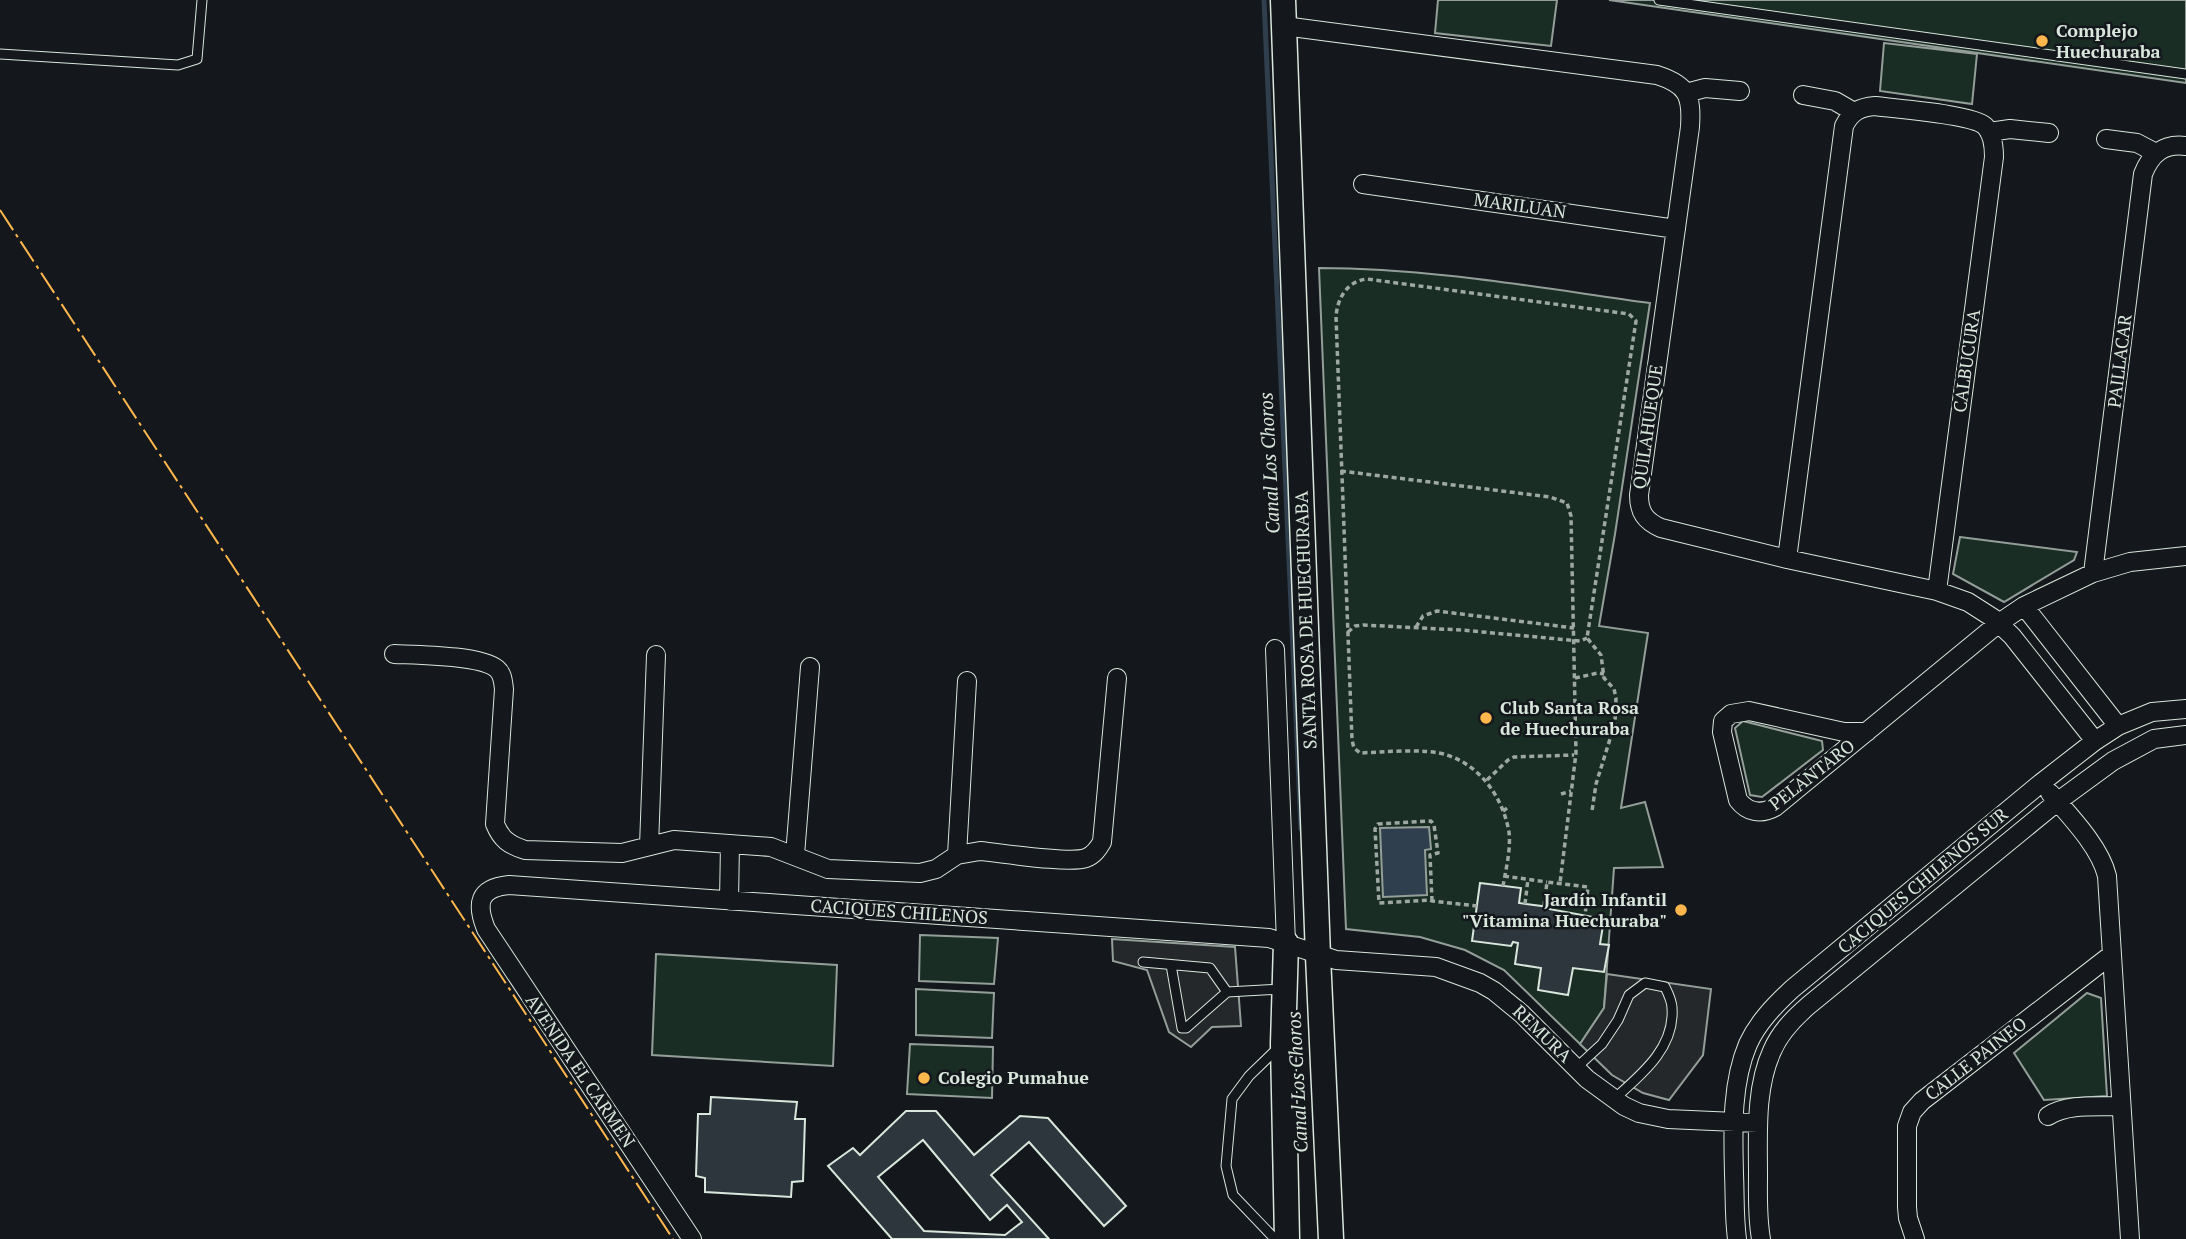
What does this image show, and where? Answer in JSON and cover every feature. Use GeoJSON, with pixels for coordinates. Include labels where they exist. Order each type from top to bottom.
{"type":"FeatureCollection","features":[{"type":"Feature","properties":{"kind":"street","name":"SANTA ROSA DE HUECHURABA"},"geometry":{"type":"LineString","coordinates":[[1283,0],[1328,1236]]}},
{"type":"Feature","properties":{"kind":"street"},"geometry":{"type":"LineString","coordinates":[[1284,26],[1657,75],[1675,81],[1686,93],[1705,88],[1741,91]]}},
{"type":"Feature","properties":{"kind":"street","name":"QUILAHUEQUE"},"geometry":{"type":"LineString","coordinates":[[1686,93],[1690,106],[1690,127],[1639,495],[1641,511],[1650,522],[1661,527],[1787,559],[1937,591],[1968,602],[1999,623],[2034,662],[2095,741]]}},
{"type":"Feature","properties":{"kind":"street"},"geometry":{"type":"LineString","coordinates":[[1803,95],[1835,101],[1854,112]]}},
{"type":"Feature","properties":{"kind":"street"},"geometry":{"type":"LineString","coordinates":[[1787,559],[1844,126],[1854,112],[1875,106],[1969,119],[1984,125],[1989,132],[2010,129],[2049,133]]}},
{"type":"Feature","properties":{"kind":"street","name":"CALBUCURA"},"geometry":{"type":"LineString","coordinates":[[1937,591],[1994,157],[1989,132]]}},
{"type":"Feature","properties":{"kind":"street"},"geometry":{"type":"LineString","coordinates":[[2106,139],[2137,143],[2156,153],[2169,145],[2186,146]]}},
{"type":"Feature","properties":{"kind":"street","name":"PAILLACAR"},"geometry":{"type":"LineString","coordinates":[[2092,573],[2141,183],[2146,167],[2156,153]]}},
{"type":"Feature","properties":{"kind":"street","name":"MARILUAN"},"geometry":{"type":"LineString","coordinates":[[1363,184],[1676,229]]}},
{"type":"Feature","properties":{"kind":"street"},"geometry":{"type":"LineString","coordinates":[[1999,623],[2024,606],[2092,573],[2130,562],[2186,556]]}},
{"type":"Feature","properties":{"kind":"street"},"geometry":{"type":"LineString","coordinates":[[2024,606],[2118,726]]}},
{"type":"Feature","properties":{"kind":"street","name":"PELANTARO"},"geometry":{"type":"LineString","coordinates":[[1867,732],[1844,732],[1749,711],[1731,714],[1723,720],[1721,732],[1738,800],[1750,810],[1769,811],[1867,732],[1999,623]]}},
{"type":"Feature","properties":{"kind":"street","name":"SANTA ROSA DE HUECHURABA"},"geometry":{"type":"LineString","coordinates":[[1275,649],[1286,943],[1283,1233]]}},
{"type":"Feature","properties":{"kind":"street"},"geometry":{"type":"LineString","coordinates":[[394,654],[468,659],[489,664],[498,670],[504,689],[495,824],[498,833],[512,846],[538,850],[622,853],[674,840],[771,847],[828,869],[920,873],[936,869],[957,855],[980,851],[1075,860],[1091,855],[1098,849],[1102,842],[1117,678]]}},
{"type":"Feature","properties":{"kind":"street"},"geometry":{"type":"LineString","coordinates":[[649,846],[656,655]]}},
{"type":"Feature","properties":{"kind":"street"},"geometry":{"type":"LineString","coordinates":[[795,856],[810,667]]}},
{"type":"Feature","properties":{"kind":"street"},"geometry":{"type":"LineString","coordinates":[[957,855],[967,681]]}},
{"type":"Feature","properties":{"kind":"street","name":"CACIQUES CHILENOS SUR"},"geometry":{"type":"LineString","coordinates":[[1737,1239],[1733,1122],[1739,1073],[1748,1044],[1769,1011],[1792,989],[2095,741],[2118,726],[2152,712],[2186,709]]}},
{"type":"Feature","properties":{"kind":"street","name":"CACIQUES CHILENOS SUR"},"geometry":{"type":"LineString","coordinates":[[1761,1239],[1758,1123],[1767,1063],[1786,1026],[2057,802],[2113,761],[2154,739],[2186,735]]}},
{"type":"Feature","properties":{"kind":"street"},"geometry":{"type":"LineString","coordinates":[[2041,783],[2096,850],[2107,876],[2130,1239]]}},
{"type":"Feature","properties":{"kind":"street"},"geometry":{"type":"LineString","coordinates":[[729,901],[730,844]]}},
{"type":"Feature","properties":{"kind":"street","name":"CACIQUES CHILENOS"},"geometry":{"type":"LineString","coordinates":[[481,898],[498,886],[509,885],[1269,937],[1318,956]]}},
{"type":"Feature","properties":{"kind":"street","name":"AVENIDA EL CARMEN"},"geometry":{"type":"LineString","coordinates":[[481,898],[479,908],[486,929],[692,1239]]}},
{"type":"Feature","properties":{"kind":"street","name":"CALLE PAINEO"},"geometry":{"type":"LineString","coordinates":[[1915,1239],[1907,1207],[1907,1126],[1915,1108],[2111,955]]}},
{"type":"Feature","properties":{"kind":"street","name":"REMURA"},"geometry":{"type":"LineString","coordinates":[[1318,956],[1336,960],[1421,965],[1465,976],[1507,1001],[1576,1068],[1624,1106],[1653,1118],[1758,1123]]}},
{"type":"Feature","properties":{"kind":"street"},"geometry":{"type":"LineString","coordinates":[[2048,1116],[2068,1108],[2121,1106]]}},
{"type":"Feature","properties":{"kind":"street"},"geometry":{"type":"LineString","coordinates":[[1283,1233],[1293,1231],[1304,1239]]}},
{"type":"Feature","properties":{"kind":"lane"},"geometry":{"type":"LineString","coordinates":[[0,54],[178,65],[190,63],[197,59],[202,0]]}},
{"type":"Feature","properties":{"kind":"lane"},"geometry":{"type":"LineString","coordinates":[[1659,0],[2186,74]]}},
{"type":"Feature","properties":{"kind":"lane"},"geometry":{"type":"LineString","coordinates":[[1143,962],[1210,968],[1227,992]]}},
{"type":"Feature","properties":{"kind":"lane"},"geometry":{"type":"LineString","coordinates":[[1171,965],[1182,1028],[1186,1028],[1227,992],[1285,989]]}},
{"type":"Feature","properties":{"kind":"lane"},"geometry":{"type":"LineString","coordinates":[[1576,1068],[1602,1044],[1618,1020],[1629,996],[1645,983],[1665,987],[1672,1007],[1669,1037],[1641,1075],[1614,1099]]}},
{"type":"Feature","properties":{"kind":"lane"},"geometry":{"type":"LineString","coordinates":[[1283,1044],[1249,1076],[1232,1099],[1226,1166],[1233,1195],[1283,1233]]}},
{"type":"Feature","properties":{"kind":"path"},"geometry":{"type":"LineString","coordinates":[[1503,886],[1509,833],[1503,811],[1487,780],[1447,755],[1360,753],[1354,748],[1352,740],[1336,302],[1358,280],[1419,285],[1629,314],[1636,321],[1587,638],[1601,655],[1604,674],[1614,689],[1616,698],[1615,723],[1596,784],[1592,811]]}},
{"type":"Feature","properties":{"kind":"path"},"geometry":{"type":"LineString","coordinates":[[1341,471],[1550,497],[1567,503],[1571,516],[1575,755],[1560,883]]}},
{"type":"Feature","properties":{"kind":"path"},"geometry":{"type":"LineString","coordinates":[[1416,627],[1423,616],[1437,611],[1574,628]]}},
{"type":"Feature","properties":{"kind":"path"},"geometry":{"type":"LineString","coordinates":[[1348,632],[1355,626],[1363,625],[1580,641],[1587,638]]}},
{"type":"Feature","properties":{"kind":"path"},"geometry":{"type":"LineString","coordinates":[[1574,678],[1604,674]]}},
{"type":"Feature","properties":{"kind":"path"},"geometry":{"type":"LineString","coordinates":[[1487,780],[1514,757],[1575,755]]}},
{"type":"Feature","properties":{"kind":"path"},"geometry":{"type":"LineString","coordinates":[[1561,794],[1571,791]]}},
{"type":"Feature","properties":{"kind":"path"},"geometry":{"type":"LineString","coordinates":[[1503,811],[1510,806]]}},
{"type":"Feature","properties":{"kind":"path"},"geometry":{"type":"LineString","coordinates":[[1432,901],[1430,855],[1438,853],[1434,825],[1431,821],[1378,824],[1375,829],[1379,903],[1432,901],[1477,906]]}},
{"type":"Feature","properties":{"kind":"path"},"geometry":{"type":"LineString","coordinates":[[1504,876],[1588,887],[1584,916]]}},
{"type":"Feature","properties":{"kind":"path"},"geometry":{"type":"LineString","coordinates":[[1525,904],[1528,879]]}},
{"type":"Feature","properties":{"kind":"path"},"geometry":{"type":"LineString","coordinates":[[1544,906],[1547,881]]}},
{"type":"Feature","properties":{"kind":"green space"},"geometry":{"type":"Polygon","coordinates":[[[1438,0],[1557,0],[1551,46],[1435,33],[1438,0]]]}},
{"type":"Feature","properties":{"kind":"green space","name":"Complejo Huechuraba"},"geometry":{"type":"Polygon","coordinates":[[[1609,0],[2186,0],[2186,83],[1609,0]]]}},
{"type":"Feature","properties":{"kind":"green space"},"geometry":{"type":"Polygon","coordinates":[[[1884,43],[1977,54],[1972,104],[1880,91],[1884,43]]]}},
{"type":"Feature","properties":{"kind":"green space","name":"Club Santa Rosa de Huechuraba"},"geometry":{"type":"Polygon","coordinates":[[[1319,268],[1444,275],[1650,303],[1599,626],[1648,633],[1621,808],[1645,802],[1663,867],[1614,868],[1604,1008],[1580,1044],[1504,970],[1465,950],[1420,937],[1346,929],[1319,268]]]}},
{"type":"Feature","properties":{"kind":"green space"},"geometry":{"type":"Polygon","coordinates":[[[1960,537],[2077,552],[2074,560],[2004,602],[1953,574],[1960,537]]]}},
{"type":"Feature","properties":{"kind":"green space"},"geometry":{"type":"Polygon","coordinates":[[[1743,721],[1822,741],[1823,750],[1762,797],[1750,795],[1735,728],[1743,721]]]}},
{"type":"Feature","properties":{"kind":"green space"},"geometry":{"type":"Polygon","coordinates":[[[920,935],[998,938],[994,984],[919,981],[920,935]]]}},
{"type":"Feature","properties":{"kind":"green space"},"geometry":{"type":"Polygon","coordinates":[[[656,954],[837,965],[833,1066],[652,1055],[656,954]]]}},
{"type":"Feature","properties":{"kind":"green space"},"geometry":{"type":"Polygon","coordinates":[[[916,989],[994,993],[992,1038],[916,1035],[916,989]]]}},
{"type":"Feature","properties":{"kind":"green space"},"geometry":{"type":"Polygon","coordinates":[[[2087,993],[2101,998],[2107,1096],[2044,1100],[2014,1053],[2087,993]]]}},
{"type":"Feature","properties":{"kind":"green space"},"geometry":{"type":"Polygon","coordinates":[[[910,1044],[993,1047],[992,1098],[907,1094],[910,1044]]]}},
{"type":"Feature","properties":{"kind":"shaded area"},"geometry":{"type":"Polygon","coordinates":[[[1112,939],[1235,947],[1241,1026],[1212,1027],[1191,1047],[1169,1032],[1147,970],[1113,961],[1112,939]]]}},
{"type":"Feature","properties":{"kind":"shaded area"},"geometry":{"type":"Polygon","coordinates":[[[1607,974],[1711,989],[1703,1055],[1669,1100],[1643,1093],[1612,1075],[1580,1044],[1604,1008],[1607,974]]]}},
{"type":"Feature","properties":{"kind":"water"},"geometry":{"type":"Polygon","coordinates":[[[1429,827],[1431,849],[1425,850],[1427,895],[1383,897],[1380,828],[1429,827]]]}},
{"type":"Feature","properties":{"kind":"building"},"geometry":{"type":"Polygon","coordinates":[[[1480,883],[1521,888],[1519,903],[1604,919],[1600,944],[1609,945],[1604,972],[1573,968],[1568,995],[1538,990],[1541,968],[1515,964],[1518,943],[1513,942],[1511,946],[1472,941],[1480,883]]]}},
{"type":"Feature","properties":{"kind":"building"},"geometry":{"type":"Polygon","coordinates":[[[711,1097],[797,1102],[795,1119],[805,1119],[803,1181],[792,1182],[791,1197],[705,1192],[705,1178],[696,1176],[698,1114],[710,1114],[711,1097]]]}},
{"type":"Feature","properties":{"kind":"building"},"geometry":{"type":"Polygon","coordinates":[[[906,1111],[936,1111],[974,1155],[1020,1116],[1048,1118],[1126,1206],[1104,1226],[1029,1142],[991,1175],[1049,1239],[892,1239],[828,1166],[853,1148],[860,1155],[906,1111]],[[923,1140],[878,1177],[924,1231],[1005,1235],[1022,1222],[1007,1205],[990,1220],[923,1140]]]}},
{"type":"Feature","properties":{"kind":"waterway","name":"Canal Los Choros"},"geometry":{"type":"LineString","coordinates":[[1264,0],[1301,829]]}},
{"type":"Feature","properties":{"kind":"power"},"geometry":{"type":"LineString","coordinates":[[0,210],[673,1239]]}},
{"type":"Feature","properties":{"kind":"place","name":"Complejo Huechuraba"},"geometry":{"type":"Point","coordinates":[2042,41]}},
{"type":"Feature","properties":{"kind":"place","name":"Club Santa Rosa de Huechuraba"},"geometry":{"type":"Point","coordinates":[1486,718]}},
{"type":"Feature","properties":{"kind":"place","name":"Jardín Infantil \"Vitamina Huechuraba\""},"geometry":{"type":"Point","coordinates":[1681,910]}},
{"type":"Feature","properties":{"kind":"place","name":"Colegio Pumahue"},"geometry":{"type":"Point","coordinates":[924,1078]}}]}
